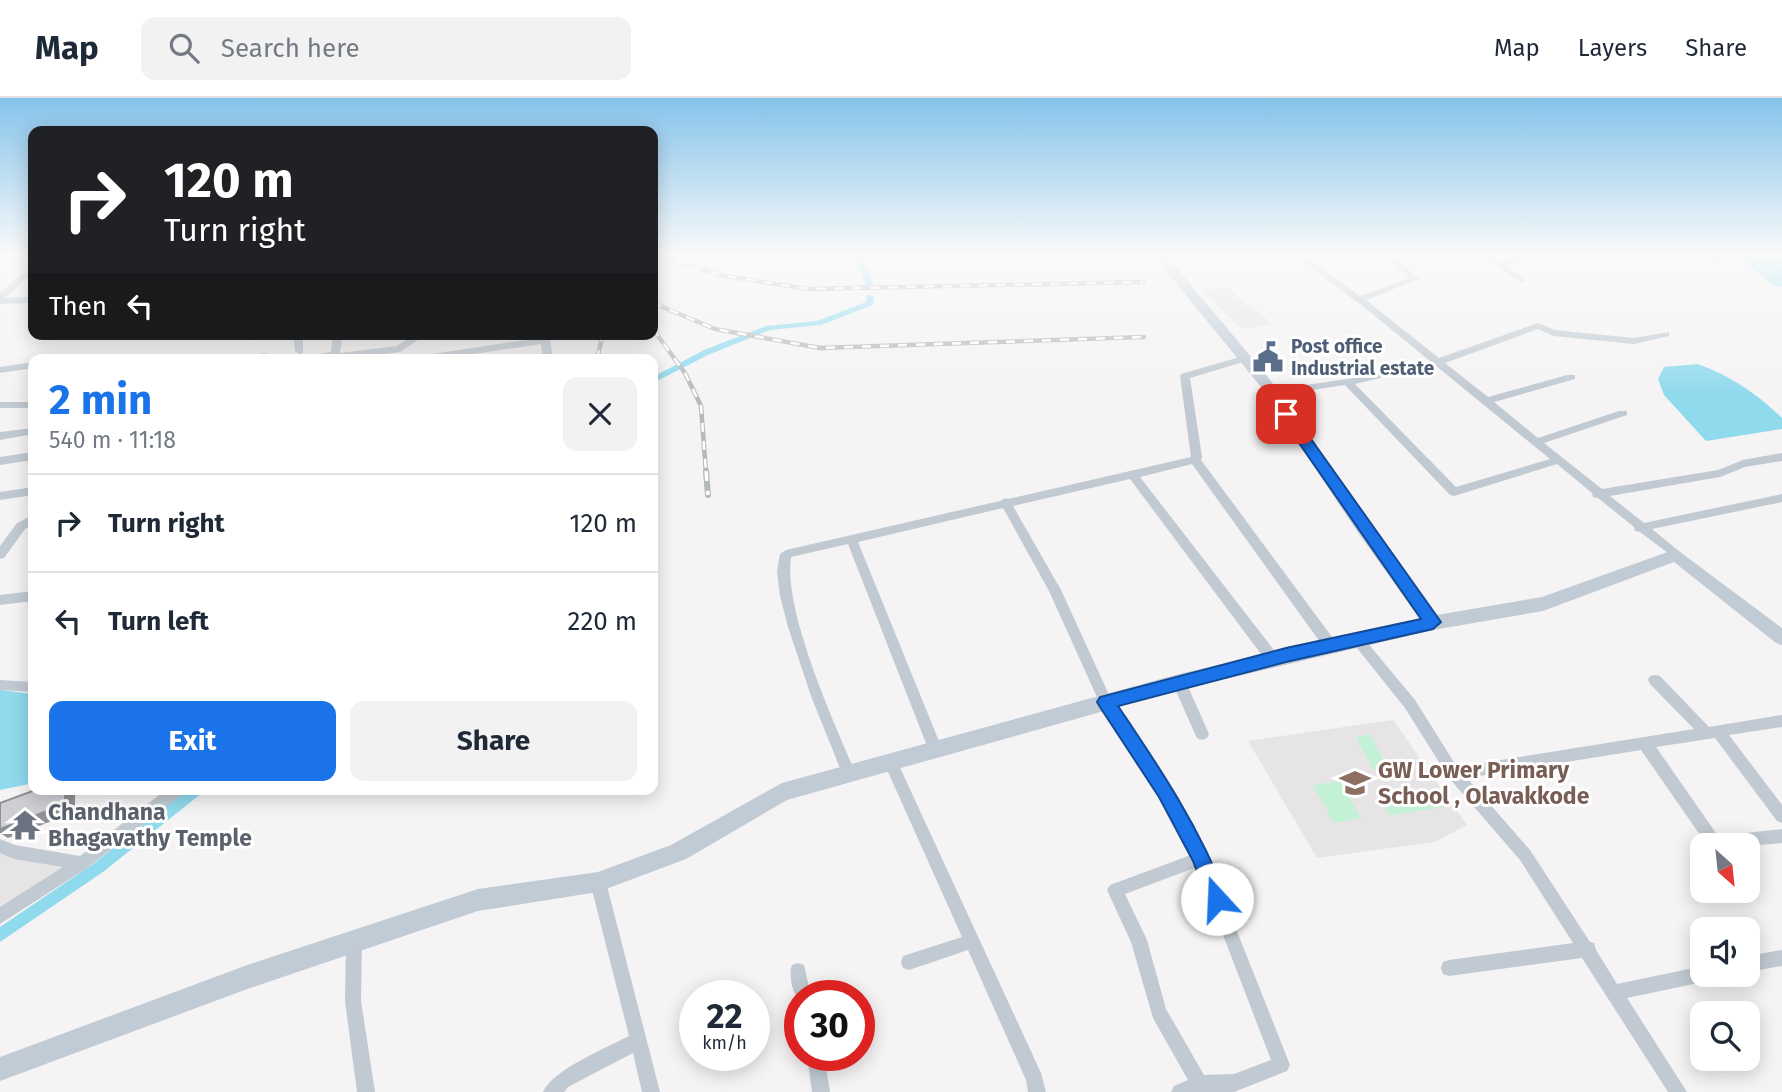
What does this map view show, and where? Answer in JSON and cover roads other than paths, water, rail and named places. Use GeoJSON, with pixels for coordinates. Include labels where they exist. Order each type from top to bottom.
{"type":"FeatureCollection","features":[{"type":"Feature","properties":{"kind":"street"},"geometry":{"type":"LineString","coordinates":[[1199,301],[1247,358],[1365,530],[1433,622]]}},
{"type":"Feature","properties":{"kind":"street"},"geometry":{"type":"LineString","coordinates":[[1361,301],[1487,401],[1639,528],[1782,638]]}},
{"type":"Feature","properties":{"kind":"street"},"geometry":{"type":"LineString","coordinates":[[1272,393],[1347,382],[1437,362],[1538,326],[1553,333],[1634,341],[1666,334]]}},
{"type":"Feature","properties":{"kind":"street"},"geometry":{"type":"LineString","coordinates":[[334,354],[337,340]]}},
{"type":"Feature","properties":{"kind":"street"},"geometry":{"type":"LineString","coordinates":[[363,354],[400,349],[413,340]]}},
{"type":"Feature","properties":{"kind":"street"},"geometry":{"type":"LineString","coordinates":[[451,354],[545,340]]}},
{"type":"Feature","properties":{"kind":"street"},"geometry":{"type":"LineString","coordinates":[[400,349],[408,354]]}},
{"type":"Feature","properties":{"kind":"street"},"geometry":{"type":"LineString","coordinates":[[1195,460],[1197,457],[1185,376],[1247,358]]}},
{"type":"Feature","properties":{"kind":"street"},"geometry":{"type":"LineString","coordinates":[[0,370],[28,366]]}},
{"type":"Feature","properties":{"kind":"street"},"geometry":{"type":"LineString","coordinates":[[1487,401],[1572,377]]}},
{"type":"Feature","properties":{"kind":"street"},"geometry":{"type":"LineString","coordinates":[[1347,382],[1454,492],[1558,460]]}},
{"type":"Feature","properties":{"kind":"street"},"geometry":{"type":"LineString","coordinates":[[0,405],[28,405]]}},
{"type":"Feature","properties":{"kind":"street"},"geometry":{"type":"LineString","coordinates":[[1536,442],[1623,413]]}},
{"type":"Feature","properties":{"kind":"street"},"geometry":{"type":"LineString","coordinates":[[0,436],[28,432]]}},
{"type":"Feature","properties":{"kind":"street"},"geometry":{"type":"LineString","coordinates":[[0,461],[28,457]]}},
{"type":"Feature","properties":{"kind":"street"},"geometry":{"type":"LineString","coordinates":[[1597,494],[1720,473],[1743,464],[1782,457]]}},
{"type":"Feature","properties":{"kind":"street"},"geometry":{"type":"LineString","coordinates":[[849,774],[807,674],[787,595],[783,560],[786,554],[802,548],[852,540],[1005,502],[1134,477],[1195,460]]}},
{"type":"Feature","properties":{"kind":"street"},"geometry":{"type":"LineString","coordinates":[[1195,460],[1331,645]]}},
{"type":"Feature","properties":{"kind":"street"},"geometry":{"type":"LineString","coordinates":[[1134,477],[1272,658]]}},
{"type":"Feature","properties":{"kind":"street"},"geometry":{"type":"LineString","coordinates":[[0,496],[28,492]]}},
{"type":"Feature","properties":{"kind":"street"},"geometry":{"type":"LineString","coordinates":[[1639,528],[1782,498]]}},
{"type":"Feature","properties":{"kind":"street"},"geometry":{"type":"LineString","coordinates":[[1005,502],[1055,590],[1106,702],[1165,791],[1201,858],[1282,1061],[1281,1065],[1234,1083],[1180,1092]]}},
{"type":"Feature","properties":{"kind":"street"},"geometry":{"type":"LineString","coordinates":[[0,555],[21,526],[28,522]]}},
{"type":"Feature","properties":{"kind":"street"},"geometry":{"type":"LineString","coordinates":[[852,540],[936,751]]}},
{"type":"Feature","properties":{"kind":"street"},"geometry":{"type":"LineString","coordinates":[[0,1069],[250,976],[478,900],[598,882],[678,852],[782,792],[1179,681],[1272,658],[1433,622],[1543,604],[1676,555]]}},
{"type":"Feature","properties":{"kind":"street"},"geometry":{"type":"LineString","coordinates":[[0,600],[28,597]]}},
{"type":"Feature","properties":{"kind":"street"},"geometry":{"type":"LineString","coordinates":[[1357,639],[1410,704],[1454,774],[1525,855],[1616,992],[1678,1092]]}},
{"type":"Feature","properties":{"kind":"street"},"geometry":{"type":"LineString","coordinates":[[1656,680],[1713,733],[1776,799],[1782,816]]}},
{"type":"Feature","properties":{"kind":"street"},"geometry":{"type":"LineString","coordinates":[[1179,681],[1202,734]]}},
{"type":"Feature","properties":{"kind":"street"},"geometry":{"type":"LineString","coordinates":[[0,685],[28,687]]}},
{"type":"Feature","properties":{"kind":"street"},"geometry":{"type":"LineString","coordinates":[[1454,774],[1782,721]]}},
{"type":"Feature","properties":{"kind":"street"},"geometry":{"type":"LineString","coordinates":[[1646,745],[1714,843],[1782,836]]}},
{"type":"Feature","properties":{"kind":"street"},"geometry":{"type":"LineString","coordinates":[[891,763],[1035,1079],[1038,1092]]}},
{"type":"Feature","properties":{"kind":"street"},"geometry":{"type":"LineString","coordinates":[[0,916],[82,863],[165,795]]}},
{"type":"Feature","properties":{"kind":"street"},"geometry":{"type":"LineString","coordinates":[[0,846],[14,852],[82,863]]}},
{"type":"Feature","properties":{"kind":"street"},"geometry":{"type":"LineString","coordinates":[[1201,858],[1115,890],[1139,940],[1159,1012],[1203,1088]]}},
{"type":"Feature","properties":{"kind":"street"},"geometry":{"type":"LineString","coordinates":[[598,882],[651,1092]]}},
{"type":"Feature","properties":{"kind":"street"},"geometry":{"type":"LineString","coordinates":[[354,941],[354,1001],[366,1092]]}},
{"type":"Feature","properties":{"kind":"street"},"geometry":{"type":"LineString","coordinates":[[909,962],[973,941]]}},
{"type":"Feature","properties":{"kind":"street"},"geometry":{"type":"LineString","coordinates":[[1449,968],[1588,949]]}},
{"type":"Feature","properties":{"kind":"street"},"geometry":{"type":"LineString","coordinates":[[1760,962],[1782,958]]}},
{"type":"Feature","properties":{"kind":"street"},"geometry":{"type":"LineString","coordinates":[[798,971],[800,980]]}},
{"type":"Feature","properties":{"kind":"street"},"geometry":{"type":"LineString","coordinates":[[1616,992],[1690,977]]}},
{"type":"Feature","properties":{"kind":"street"},"geometry":{"type":"LineString","coordinates":[[552,1092],[562,1082],[637,1041]]}},
{"type":"Feature","properties":{"kind":"street"},"geometry":{"type":"LineString","coordinates":[[818,1071],[821,1092]]}},
{"type":"Feature","properties":{"kind":"water"},"geometry":{"type":"Polygon","coordinates":[[[1698,364],[1743,386],[1763,401],[1782,418],[1782,429],[1706,441],[1664,395],[1658,379],[1664,367],[1698,364]]]}},
{"type":"Feature","properties":{"kind":"water"},"geometry":{"type":"Polygon","coordinates":[[[0,690],[28,693],[28,784],[0,790],[0,690]]]}},
{"type":"Feature","properties":{"kind":"waterway"},"geometry":{"type":"LineString","coordinates":[[658,377],[707,352],[769,328],[818,323],[870,301]]}},
{"type":"Feature","properties":{"kind":"waterway"},"geometry":{"type":"LineString","coordinates":[[0,935],[98,868],[190,795]]}},
{"type":"Feature","properties":{"kind":"railway"},"geometry":{"type":"LineString","coordinates":[[658,305],[715,329],[820,348],[1144,337]]}},
{"type":"Feature","properties":{"kind":"railway"},"geometry":{"type":"LineString","coordinates":[[658,336],[685,373],[701,406],[706,473]]}},
{"type":"Feature","properties":{"kind":"railway"},"geometry":{"type":"LineString","coordinates":[[598,354],[602,340]]}},
{"type":"Feature","properties":{"kind":"railway"},"geometry":{"type":"LineString","coordinates":[[706,471],[708,495]]}},
{"type":"Feature","properties":{"kind":"place","name":"Post office Industrial estate"},"geometry":{"type":"Point","coordinates":[1268,357]}},
{"type":"Feature","properties":{"kind":"place","name":"GW Lower Primary School , Olavakkode"},"geometry":{"type":"Point","coordinates":[1355,783]}},
{"type":"Feature","properties":{"kind":"place","name":"Chandhana Bhagavathy Temple"},"geometry":{"type":"Point","coordinates":[25,825]}}]}
